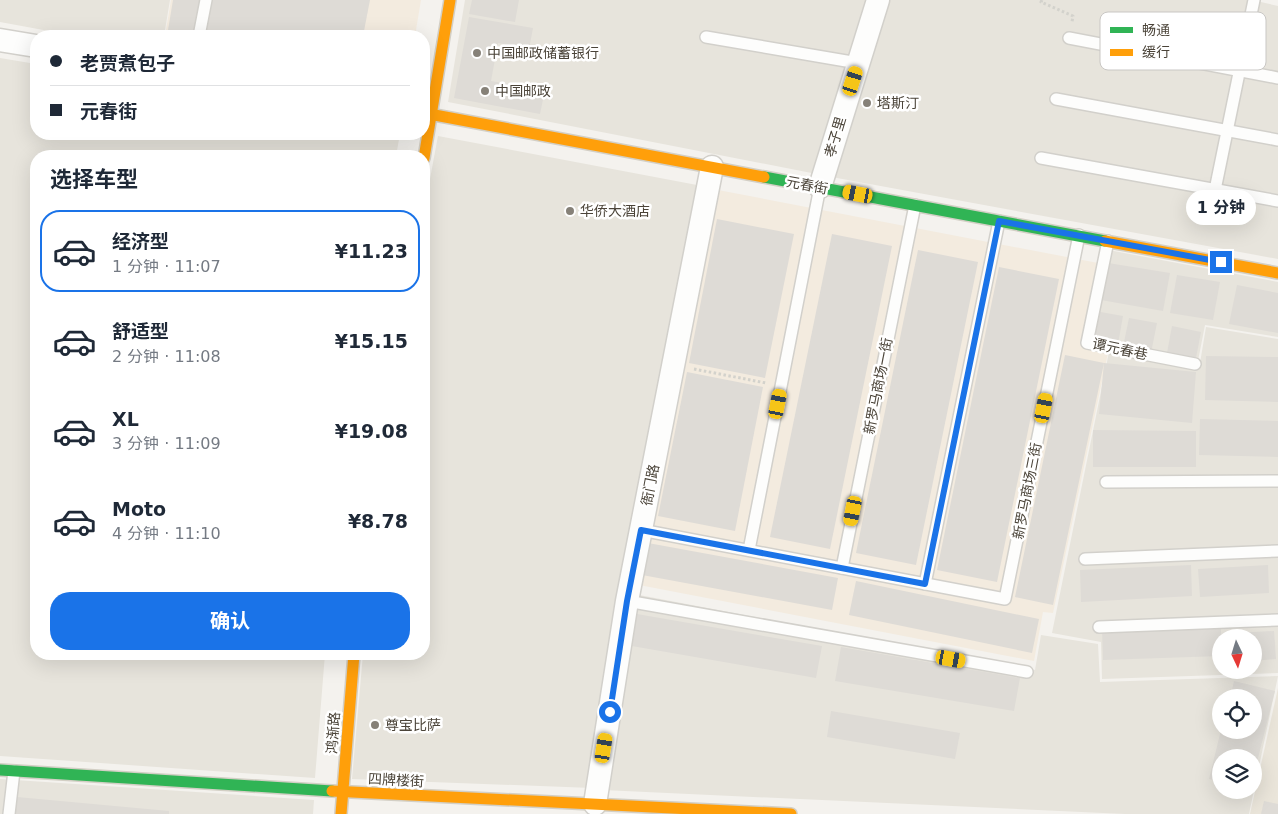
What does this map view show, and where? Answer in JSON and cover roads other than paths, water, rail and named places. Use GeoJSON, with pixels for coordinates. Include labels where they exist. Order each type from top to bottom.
{"type":"FeatureCollection","features":[{"type":"Feature","properties":{"kind":"street"},"geometry":{"type":"LineString","coordinates":[[430,104],[450,0]]}},
{"type":"Feature","properties":{"kind":"street","name":"孝子里"},"geometry":{"type":"LineString","coordinates":[[820,187],[878,0]]}},
{"type":"Feature","properties":{"kind":"street"},"geometry":{"type":"LineString","coordinates":[[0,40],[30,45]]}},
{"type":"Feature","properties":{"kind":"street","name":"元春街"},"geometry":{"type":"LineString","coordinates":[[430,114],[1278,273]]}},
{"type":"Feature","properties":{"kind":"street","name":"衙门路"},"geometry":{"type":"LineString","coordinates":[[595,809],[627,601],[712,167]]}},
{"type":"Feature","properties":{"kind":"street","name":"鸿渐路"},"geometry":{"type":"LineString","coordinates":[[342,814],[354,660]]}},
{"type":"Feature","properties":{"kind":"street","name":"四牌楼街"},"geometry":{"type":"LineString","coordinates":[[0,770],[595,809],[791,814]]}},
{"type":"Feature","properties":{"kind":"lane"},"geometry":{"type":"LineString","coordinates":[[200,30],[206,0]]}},
{"type":"Feature","properties":{"kind":"lane"},"geometry":{"type":"LineString","coordinates":[[706,37],[858,63]]}},
{"type":"Feature","properties":{"kind":"lane"},"geometry":{"type":"LineString","coordinates":[[1068,38],[1100,44]]}},
{"type":"Feature","properties":{"kind":"lane"},"geometry":{"type":"LineString","coordinates":[[1235,70],[1278,78]]}},
{"type":"Feature","properties":{"kind":"lane"},"geometry":{"type":"LineString","coordinates":[[1215,190],[1240,71]]}},
{"type":"Feature","properties":{"kind":"lane"},"geometry":{"type":"LineString","coordinates":[[1056,99],[1278,140]]}},
{"type":"Feature","properties":{"kind":"lane"},"geometry":{"type":"LineString","coordinates":[[1041,158],[1278,201]]}},
{"type":"Feature","properties":{"kind":"lane"},"geometry":{"type":"LineString","coordinates":[[749,550],[820,187]]}},
{"type":"Feature","properties":{"kind":"lane","name":"新罗马商场一街"},"geometry":{"type":"LineString","coordinates":[[842,568],[915,205]]}},
{"type":"Feature","properties":{"kind":"lane"},"geometry":{"type":"LineString","coordinates":[[641,530],[925,584],[999,221]]}},
{"type":"Feature","properties":{"kind":"lane","name":"新罗马商场三街"},"geometry":{"type":"LineString","coordinates":[[925,584],[1005,599],[1079,235]]}},
{"type":"Feature","properties":{"kind":"lane","name":"谭元春巷"},"geometry":{"type":"LineString","coordinates":[[1108,241],[1087,343],[1195,364]]}},
{"type":"Feature","properties":{"kind":"lane"},"geometry":{"type":"LineString","coordinates":[[1106,482],[1278,481]]}},
{"type":"Feature","properties":{"kind":"lane"},"geometry":{"type":"LineString","coordinates":[[1084,559],[1278,551]]}},
{"type":"Feature","properties":{"kind":"lane"},"geometry":{"type":"LineString","coordinates":[[627,601],[1027,672]]}},
{"type":"Feature","properties":{"kind":"lane"},"geometry":{"type":"LineString","coordinates":[[1099,627],[1278,620]]}},
{"type":"Feature","properties":{"kind":"lane"},"geometry":{"type":"LineString","coordinates":[[9,814],[14,771]]}},
{"type":"Feature","properties":{"kind":"place","name":"中国邮政储蓄银行"},"geometry":{"type":"Point","coordinates":[477,53]}},
{"type":"Feature","properties":{"kind":"place","name":"中国邮政"},"geometry":{"type":"Point","coordinates":[485,91]}},
{"type":"Feature","properties":{"kind":"place","name":"塔斯汀"},"geometry":{"type":"Point","coordinates":[867,103]}},
{"type":"Feature","properties":{"kind":"place","name":"华侨大酒店"},"geometry":{"type":"Point","coordinates":[570,211]}},
{"type":"Feature","properties":{"kind":"place","name":"尊宝比萨"},"geometry":{"type":"Point","coordinates":[375,725]}}]}
